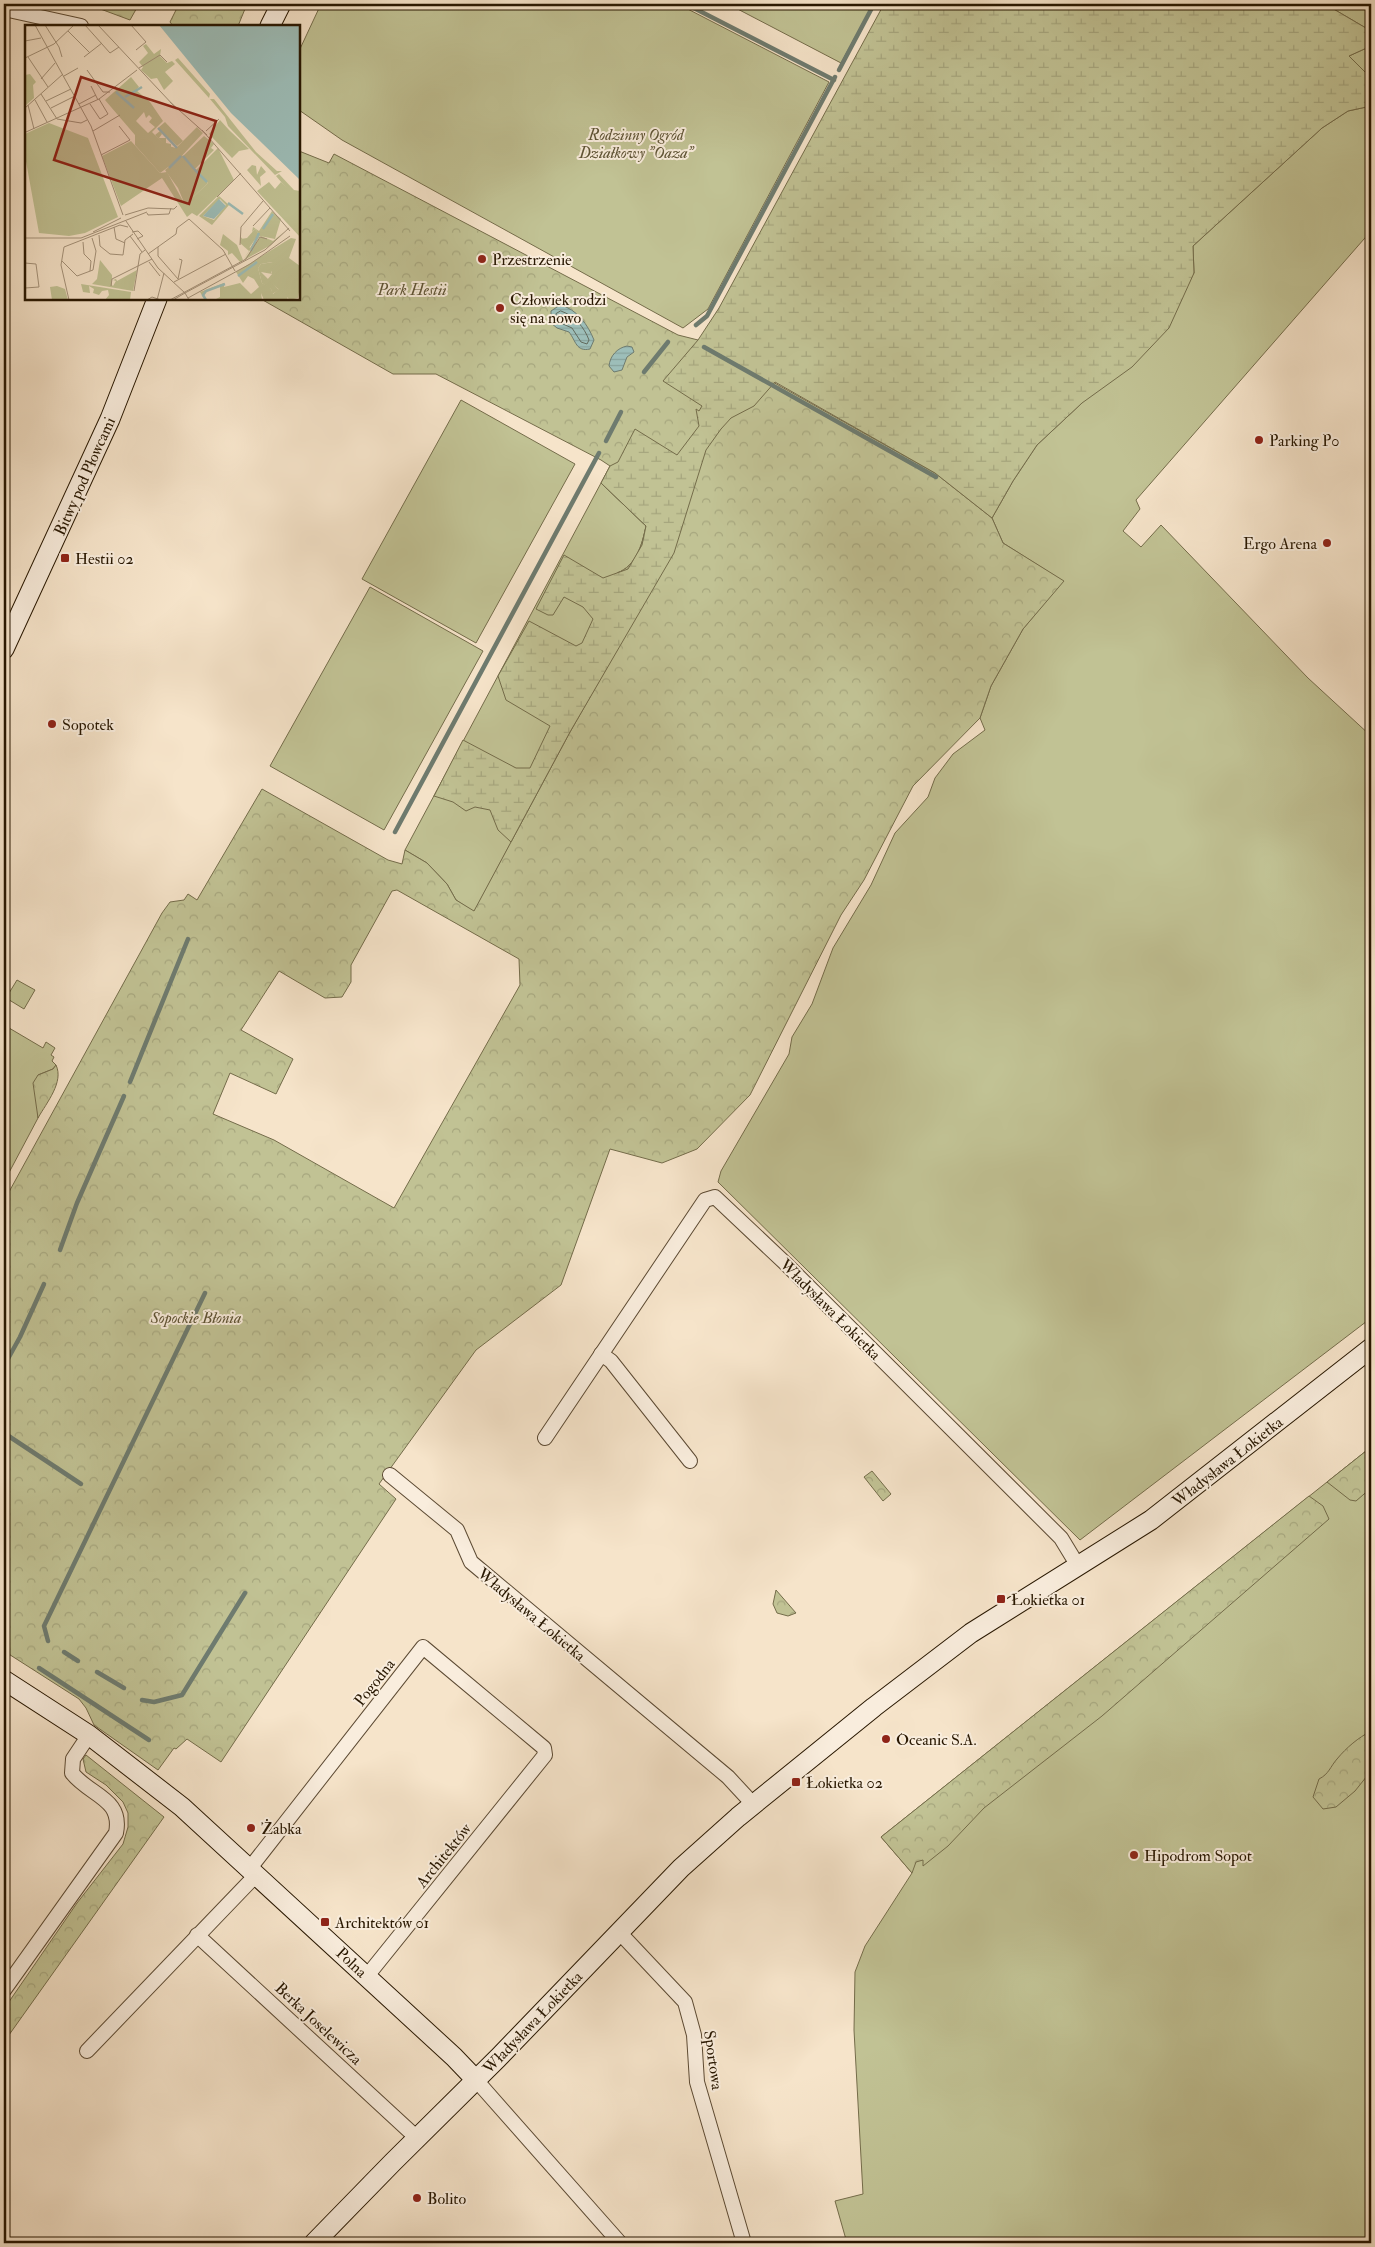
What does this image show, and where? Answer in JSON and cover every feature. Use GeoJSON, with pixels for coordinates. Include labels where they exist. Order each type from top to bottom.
{"type":"FeatureCollection","features":[{"type":"Feature","properties":{"kind":"street"},"geometry":{"type":"LineString","coordinates":[[270,25],[281,4]]}},
{"type":"Feature","properties":{"kind":"street"},"geometry":{"type":"LineString","coordinates":[[4,9],[76,25]]}},
{"type":"Feature","properties":{"kind":"street","name":"Bitwy pod Płowcami"},"geometry":{"type":"LineString","coordinates":[[4,649],[110,419],[157,300]]}},
{"type":"Feature","properties":{"kind":"street","name":"Władysława Łokietka"},"geometry":{"type":"LineString","coordinates":[[546,1438],[705,1200],[715,1197],[785,1263],[1060,1538],[1078,1566]]}},
{"type":"Feature","properties":{"kind":"street","name":"Władysława Łokietka"},"geometry":{"type":"LineString","coordinates":[[320,2241],[417,2138],[476,2080],[695,1854],[753,1804],[970,1633],[1152,1520],[1371,1348]]}},
{"type":"Feature","properties":{"kind":"street"},"geometry":{"type":"LineString","coordinates":[[601,1354],[611,1361],[690,1461]]}},
{"type":"Feature","properties":{"kind":"street","name":"Władysława Łokietka"},"geometry":{"type":"LineString","coordinates":[[390,1475],[457,1530],[471,1562],[728,1777],[753,1804]]}},
{"type":"Feature","properties":{"kind":"street","name":"Pogodna"},"geometry":{"type":"LineString","coordinates":[[253,1871],[423,1647],[544,1748],[545,1755]]}},
{"type":"Feature","properties":{"kind":"street","name":"Polna"},"geometry":{"type":"LineString","coordinates":[[4,1680],[89,1735],[169,1797],[253,1871],[454,2057],[620,2243]]}},
{"type":"Feature","properties":{"kind":"street"},"geometry":{"type":"LineString","coordinates":[[4,1990],[116,1833],[118,1823],[112,1807],[72,1773],[73,1759],[89,1735]]}},
{"type":"Feature","properties":{"kind":"street","name":"Architektów"},"geometry":{"type":"LineString","coordinates":[[367,1976],[545,1755]]}},
{"type":"Feature","properties":{"kind":"street"},"geometry":{"type":"LineString","coordinates":[[87,2051],[197,1935],[253,1871]]}},
{"type":"Feature","properties":{"kind":"street","name":"Sportowa"},"geometry":{"type":"LineString","coordinates":[[619,1932],[685,2002],[693,2030],[697,2082],[744,2243]]}},
{"type":"Feature","properties":{"kind":"street","name":"Berka Joselewicza"},"geometry":{"type":"LineString","coordinates":[[197,1935],[417,2138]]}},
{"type":"Feature","properties":{"kind":"green space"},"geometry":{"type":"Polygon","coordinates":[[[87,4],[139,4],[130,20],[87,4]]]}},
{"type":"Feature","properties":{"kind":"green space"},"geometry":{"type":"Polygon","coordinates":[[[179,4],[247,4],[238,25],[172,25],[170,22],[179,4]]]}},
{"type":"Feature","properties":{"kind":"green space","name":"Rodzinny Ogród Działkowy \"Oaza\""},"geometry":{"type":"Polygon","coordinates":[[[321,4],[678,4],[829,82],[708,309],[683,328],[342,140],[300,111],[300,49],[321,4]]]}},
{"type":"Feature","properties":{"kind":"green space"},"geometry":{"type":"Polygon","coordinates":[[[728,4],[873,4],[841,63],[728,4]]]}},
{"type":"Feature","properties":{"kind":"green space"},"geometry":{"type":"Polygon","coordinates":[[[884,4],[1325,4],[1371,31],[1371,46],[1349,56],[1371,78],[1371,106],[1348,111],[1322,128],[1193,246],[1194,273],[1169,328],[1132,367],[1082,403],[1037,445],[1013,481],[992,518],[935,473],[775,382],[754,406],[731,418],[706,450],[674,553],[570,732],[511,842],[498,830],[490,810],[475,807],[466,811],[453,802],[434,796],[463,740],[516,768],[530,768],[550,726],[506,700],[498,676],[529,621],[576,646],[582,643],[593,619],[583,607],[564,597],[553,615],[548,615],[536,609],[564,555],[603,578],[628,569],[642,545],[646,526],[601,483],[610,466],[618,462],[635,429],[677,455],[699,426],[696,409],[699,411],[702,406],[663,381],[698,340],[719,308],[884,4]]]}},
{"type":"Feature","properties":{"kind":"green space"},"geometry":{"type":"Polygon","coordinates":[[[1325,4],[1371,4],[1371,31],[1325,4]]]}},
{"type":"Feature","properties":{"kind":"green space"},"geometry":{"type":"Polygon","coordinates":[[[1371,46],[1371,78],[1349,56],[1371,46]]]}},
{"type":"Feature","properties":{"kind":"green space"},"geometry":{"type":"Polygon","coordinates":[[[1371,106],[1371,231],[1136,500],[1140,509],[1123,531],[1141,547],[1161,525],[1308,678],[1371,736],[1371,1318],[1080,1540],[718,1182],[721,1171],[789,1054],[792,1037],[812,1004],[833,948],[871,885],[895,833],[928,797],[935,778],[953,754],[985,730],[980,718],[991,686],[1023,629],[1063,581],[1003,543],[992,518],[1013,481],[1037,445],[1082,403],[1194,273],[1193,246],[1322,128],[1348,111],[1371,106]]]}},
{"type":"Feature","properties":{"kind":"green space"},"geometry":{"type":"Polygon","coordinates":[[[300,151],[329,163],[334,154],[678,335],[698,340],[935,473],[992,518],[1003,543],[1064,581],[1023,629],[991,686],[980,718],[913,786],[864,880],[841,915],[750,1095],[697,1149],[662,1163],[610,1149],[561,1285],[476,1350],[379,1484],[396,1499],[221,1762],[187,1739],[176,1749],[174,1748],[158,1770],[94,1725],[86,1708],[79,1699],[4,1651],[4,1201],[162,913],[170,902],[184,900],[188,894],[197,900],[262,789],[388,860],[402,864],[405,850],[427,863],[447,884],[456,900],[474,911],[570,732],[617,650],[617,573],[629,566],[637,554],[646,526],[601,483],[610,466],[601,460],[436,374],[393,374],[263,300],[300,300],[300,151]],[[397,890],[392,891],[351,965],[351,982],[342,997],[325,998],[279,971],[241,1030],[293,1059],[276,1094],[230,1073],[213,1114],[274,1140],[394,1208],[520,985],[519,959],[397,890]]]}},
{"type":"Feature","properties":{"kind":"green space"},"geometry":{"type":"Polygon","coordinates":[[[461,400],[575,464],[476,643],[362,579],[461,400]]]}},
{"type":"Feature","properties":{"kind":"green space"},"geometry":{"type":"Polygon","coordinates":[[[601,483],[646,526],[637,554],[624,570],[617,573],[617,650],[570,732],[474,912],[456,900],[447,884],[427,863],[405,850],[601,483]]]}},
{"type":"Feature","properties":{"kind":"green space"},"geometry":{"type":"Polygon","coordinates":[[[370,587],[483,651],[384,830],[270,766],[370,587]]]}},
{"type":"Feature","properties":{"kind":"green space"},"geometry":{"type":"Polygon","coordinates":[[[17,980],[35,990],[24,1009],[6,998],[17,980]]]}},
{"type":"Feature","properties":{"kind":"green space"},"geometry":{"type":"Polygon","coordinates":[[[4,1025],[43,1048],[46,1042],[55,1048],[51,1055],[54,1057],[52,1061],[56,1065],[53,1069],[38,1075],[38,1118],[4,1182],[4,1025]]]}},
{"type":"Feature","properties":{"kind":"green space"},"geometry":{"type":"Polygon","coordinates":[[[56,1065],[58,1078],[56,1085],[38,1118],[33,1083],[38,1075],[53,1069],[56,1065]]]}},
{"type":"Feature","properties":{"kind":"green space","name":"Hipodrom Sopot"},"geometry":{"type":"Polygon","coordinates":[[[1371,1447],[1371,2243],[847,2243],[835,2201],[863,2194],[854,2030],[855,1972],[865,1946],[912,1873],[881,1837],[1371,1447]]]}},
{"type":"Feature","properties":{"kind":"green space"},"geometry":{"type":"Polygon","coordinates":[[[1371,1447],[1371,1488],[1356,1501],[1350,1500],[1327,1482],[1371,1447]]]}},
{"type":"Feature","properties":{"kind":"green space"},"geometry":{"type":"Polygon","coordinates":[[[872,1471],[891,1494],[883,1501],[864,1477],[872,1471]]]}},
{"type":"Feature","properties":{"kind":"green space"},"geometry":{"type":"Polygon","coordinates":[[[1309,1496],[1323,1506],[1329,1519],[1102,1716],[984,1808],[948,1846],[923,1866],[923,1860],[916,1862],[912,1873],[881,1837],[1309,1496]]]}},
{"type":"Feature","properties":{"kind":"green space"},"geometry":{"type":"Polygon","coordinates":[[[776,1590],[796,1613],[788,1616],[777,1613],[773,1604],[776,1590]]]}},
{"type":"Feature","properties":{"kind":"green space"},"geometry":{"type":"Polygon","coordinates":[[[1371,1731],[1371,1771],[1355,1791],[1336,1807],[1323,1809],[1313,1797],[1319,1779],[1327,1773],[1349,1747],[1371,1731]]]}},
{"type":"Feature","properties":{"kind":"green space"},"geometry":{"type":"Polygon","coordinates":[[[86,1755],[164,1817],[4,2042],[4,2009],[77,1903],[123,1844],[128,1827],[128,1813],[123,1802],[106,1785],[86,1772],[83,1759],[86,1755]]]}},
{"type":"Feature","properties":{"kind":"water"},"geometry":{"type":"Polygon","coordinates":[[[560,305],[572,310],[585,323],[594,340],[590,349],[579,347],[569,332],[557,328],[551,323],[551,311],[560,305]]]}},
{"type":"Feature","properties":{"kind":"water"},"geometry":{"type":"Polygon","coordinates":[[[627,346],[632,347],[634,352],[627,357],[622,370],[614,372],[609,366],[611,359],[617,351],[627,346]]]}},
{"type":"Feature","properties":{"kind":"waterway"},"geometry":{"type":"LineString","coordinates":[[686,4],[834,80]]}},
{"type":"Feature","properties":{"kind":"waterway"},"geometry":{"type":"LineString","coordinates":[[839,70],[874,4]]}},
{"type":"Feature","properties":{"kind":"waterway"},"geometry":{"type":"LineString","coordinates":[[696,325],[707,316],[835,77]]}},
{"type":"Feature","properties":{"kind":"waterway"},"geometry":{"type":"LineString","coordinates":[[644,372],[668,342]]}},
{"type":"Feature","properties":{"kind":"waterway"},"geometry":{"type":"LineString","coordinates":[[704,347],[936,477]]}},
{"type":"Feature","properties":{"kind":"waterway"},"geometry":{"type":"LineString","coordinates":[[606,441],[621,412]]}},
{"type":"Feature","properties":{"kind":"waterway"},"geometry":{"type":"LineString","coordinates":[[395,832],[599,453]]}},
{"type":"Feature","properties":{"kind":"waterway"},"geometry":{"type":"LineString","coordinates":[[130,1082],[188,939]]}},
{"type":"Feature","properties":{"kind":"waterway"},"geometry":{"type":"LineString","coordinates":[[60,1250],[77,1203],[124,1096]]}},
{"type":"Feature","properties":{"kind":"waterway"},"geometry":{"type":"LineString","coordinates":[[4,1366],[20,1337],[44,1284]]}},
{"type":"Feature","properties":{"kind":"waterway"},"geometry":{"type":"LineString","coordinates":[[48,1641],[44,1626],[205,1293]]}},
{"type":"Feature","properties":{"kind":"waterway"},"geometry":{"type":"LineString","coordinates":[[4,1433],[81,1484]]}},
{"type":"Feature","properties":{"kind":"waterway"},"geometry":{"type":"LineString","coordinates":[[142,1700],[154,1702],[182,1695],[245,1593]]}},
{"type":"Feature","properties":{"kind":"waterway"},"geometry":{"type":"LineString","coordinates":[[64,1652],[78,1661]]}},
{"type":"Feature","properties":{"kind":"waterway"},"geometry":{"type":"LineString","coordinates":[[39,1668],[149,1740]]}},
{"type":"Feature","properties":{"kind":"waterway"},"geometry":{"type":"LineString","coordinates":[[97,1672],[124,1688]]}},
{"type":"Feature","properties":{"kind":"place","name":"Przestrzenie"},"geometry":{"type":"Point","coordinates":[482,259]}},
{"type":"Feature","properties":{"kind":"place","name":"Człowiek rodzi się na nowo"},"geometry":{"type":"Point","coordinates":[500,308]}},
{"type":"Feature","properties":{"kind":"place","name":"Parking P0"},"geometry":{"type":"Point","coordinates":[1259,440]}},
{"type":"Feature","properties":{"kind":"place","name":"Ergo Arena"},"geometry":{"type":"Point","coordinates":[1327,543]}},
{"type":"Feature","properties":{"kind":"place","name":"Hestii 02"},"geometry":{"type":"Point","coordinates":[65,558]}},
{"type":"Feature","properties":{"kind":"place","name":"Sopotek"},"geometry":{"type":"Point","coordinates":[52,724]}},
{"type":"Feature","properties":{"kind":"place","name":"Łokietka 01"},"geometry":{"type":"Point","coordinates":[1001,1599]}},
{"type":"Feature","properties":{"kind":"place","name":"Oceanic S.A."},"geometry":{"type":"Point","coordinates":[886,1739]}},
{"type":"Feature","properties":{"kind":"place","name":"Łokietka 02"},"geometry":{"type":"Point","coordinates":[796,1782]}},
{"type":"Feature","properties":{"kind":"place","name":"Żabka"},"geometry":{"type":"Point","coordinates":[251,1828]}},
{"type":"Feature","properties":{"kind":"place","name":"Hipodrom Sopot"},"geometry":{"type":"Point","coordinates":[1134,1855]}},
{"type":"Feature","properties":{"kind":"place","name":"Architektów 01"},"geometry":{"type":"Point","coordinates":[325,1922]}},
{"type":"Feature","properties":{"kind":"place","name":"Bolito"},"geometry":{"type":"Point","coordinates":[417,2198]}},
{"type":"Feature","properties":{"kind":"park label","name":"Park Hestii"},"geometry":{"type":"Point","coordinates":[412,289]}},
{"type":"Feature","properties":{"kind":"park label","name":"Sopockie Błonia"},"geometry":{"type":"Point","coordinates":[196,1317]}}]}
